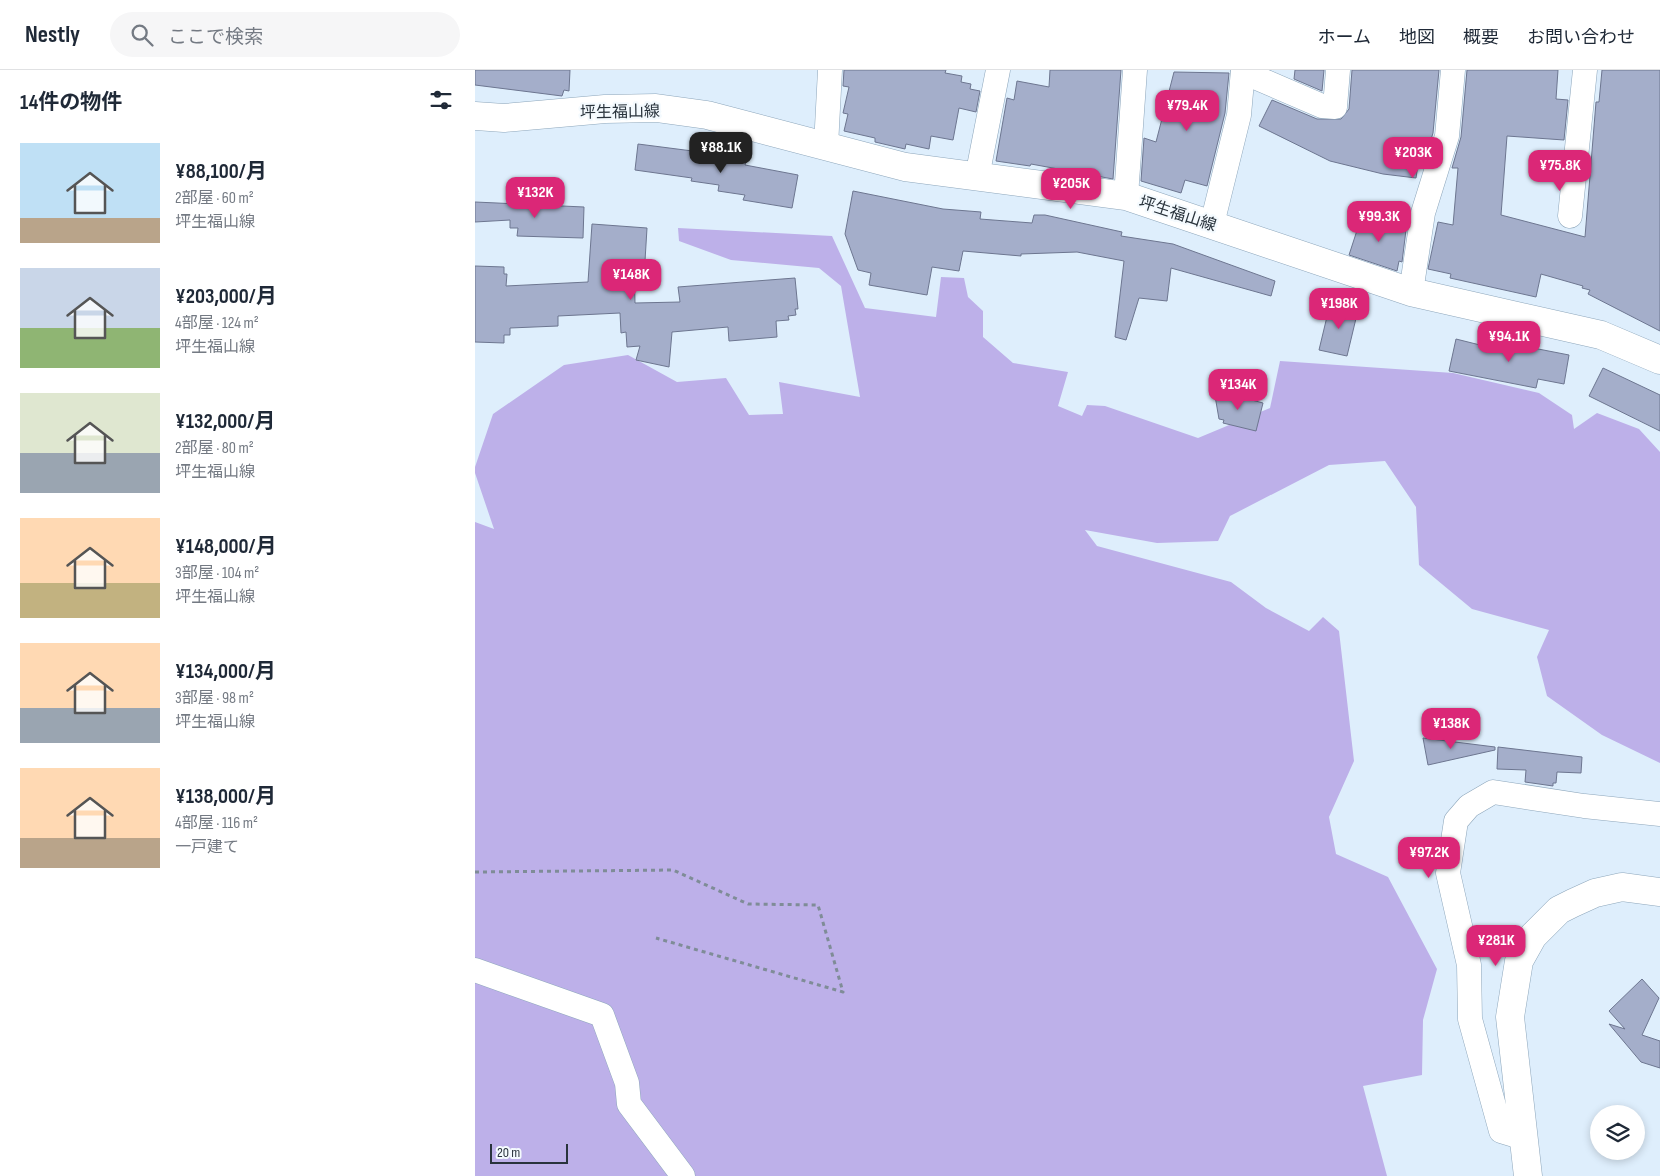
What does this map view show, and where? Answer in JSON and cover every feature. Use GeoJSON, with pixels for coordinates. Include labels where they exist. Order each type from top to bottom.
{"type":"FeatureCollection","features":[{"type":"Feature","properties":{"kind":"main road","name":"坪生福山線"},"geometry":{"type":"LineString","coordinates":[[475,116],[504,118],[605,109],[656,108],[707,115],[905,167],[1126,196],[1411,292],[1601,335],[1660,360]]}},
{"type":"Feature","properties":{"kind":"main road"},"geometry":{"type":"LineString","coordinates":[[1528,1176],[1509,1017],[1519,961],[1533,936],[1559,910],[1573,903],[1595,893],[1622,887],[1660,892]]}},
{"type":"Feature","properties":{"kind":"street"},"geometry":{"type":"LineString","coordinates":[[826,146],[830,70]]}},
{"type":"Feature","properties":{"kind":"street"},"geometry":{"type":"LineString","coordinates":[[977,176],[998,70]]}},
{"type":"Feature","properties":{"kind":"street"},"geometry":{"type":"LineString","coordinates":[[1126,196],[1135,70]]}},
{"type":"Feature","properties":{"kind":"street"},"geometry":{"type":"LineString","coordinates":[[1213,224],[1239,115],[1243,71],[1322,106],[1335,106],[1339,70]]}},
{"type":"Feature","properties":{"kind":"street"},"geometry":{"type":"LineString","coordinates":[[1411,292],[1423,213],[1447,136],[1453,70]]}},
{"type":"Feature","properties":{"kind":"street"},"geometry":{"type":"LineString","coordinates":[[1570,216],[1585,70]]}},
{"type":"Feature","properties":{"kind":"street"},"geometry":{"type":"LineString","coordinates":[[1524,1138],[1501,1131],[1470,1019],[1469,965],[1448,872],[1456,820],[1469,806],[1493,792],[1584,806],[1660,814]]}},
{"type":"Feature","properties":{"kind":"street"},"geometry":{"type":"LineString","coordinates":[[475,970],[602,1015],[627,1083],[629,1104],[683,1176]]}},
{"type":"Feature","properties":{"kind":"path"},"geometry":{"type":"LineString","coordinates":[[475,872],[673,870],[748,904],[818,904],[843,992],[656,938]]}},
{"type":"Feature","properties":{"kind":"shaded area"},"geometry":{"type":"Polygon","coordinates":[[[678,228],[832,236],[865,308],[936,317],[941,277],[964,278],[968,297],[983,311],[983,337],[1013,363],[1068,372],[1058,406],[1082,416],[1087,405],[1105,406],[1198,438],[1270,408],[1280,361],[1453,373],[1539,393],[1572,415],[1574,429],[1597,413],[1639,429],[1660,452],[1660,763],[1602,735],[1547,696],[1537,657],[1549,630],[1472,609],[1419,565],[1416,507],[1385,461],[1329,465],[1230,516],[1218,541],[1157,543],[1085,530],[1097,546],[1231,582],[1266,608],[1309,631],[1323,617],[1339,631],[1354,761],[1329,817],[1336,854],[1388,877],[1437,969],[1423,1020],[1422,1075],[1363,1086],[1387,1176],[475,1176],[475,522],[494,529],[475,473],[475,467],[493,414],[564,365],[628,355],[677,382],[726,378],[749,415],[783,414],[779,382],[860,397],[841,286],[819,268],[731,260],[679,241],[678,228]]]}},
{"type":"Feature","properties":{"kind":"building"},"geometry":{"type":"Polygon","coordinates":[[[475,70],[570,70],[569,91],[564,90],[562,96],[475,85],[475,70]]]}},
{"type":"Feature","properties":{"kind":"building"},"geometry":{"type":"Polygon","coordinates":[[[844,70],[946,70],[945,73],[962,76],[961,82],[971,84],[970,89],[980,91],[976,112],[959,108],[953,140],[931,136],[929,149],[906,144],[905,149],[875,142],[875,138],[844,131],[848,114],[843,113],[849,87],[843,86],[844,70]]]}},
{"type":"Feature","properties":{"kind":"building"},"geometry":{"type":"Polygon","coordinates":[[[1050,70],[1121,70],[1113,179],[1031,164],[1030,166],[996,161],[1007,98],[1014,100],[1017,81],[1049,87],[1050,70]]]}},
{"type":"Feature","properties":{"kind":"building"},"geometry":{"type":"Polygon","coordinates":[[[1295,70],[1324,70],[1322,91],[1294,79],[1295,70]]]}},
{"type":"Feature","properties":{"kind":"building"},"geometry":{"type":"Polygon","coordinates":[[[1352,70],[1439,70],[1433,133],[1423,166],[1418,165],[1416,178],[1383,174],[1330,161],[1259,126],[1272,100],[1317,119],[1341,119],[1349,109],[1352,70]]]}},
{"type":"Feature","properties":{"kind":"building"},"geometry":{"type":"Polygon","coordinates":[[[1467,70],[1558,70],[1556,99],[1568,100],[1564,140],[1507,136],[1501,215],[1585,237],[1596,102],[1599,102],[1602,70],[1660,70],[1660,331],[1588,294],[1590,290],[1582,288],[1583,286],[1541,274],[1536,297],[1450,278],[1451,274],[1428,269],[1438,222],[1453,225],[1458,168],[1452,168],[1461,137],[1467,70]]]}},
{"type":"Feature","properties":{"kind":"building"},"geometry":{"type":"Polygon","coordinates":[[[1174,72],[1229,73],[1225,113],[1207,186],[1185,180],[1181,193],[1141,181],[1144,138],[1156,142],[1174,72]]]}},
{"type":"Feature","properties":{"kind":"building"},"geometry":{"type":"Polygon","coordinates":[[[638,144],[747,158],[745,165],[798,175],[792,208],[743,200],[745,195],[718,191],[719,185],[691,181],[692,178],[635,170],[638,144]]]}},
{"type":"Feature","properties":{"kind":"building"},"geometry":{"type":"Polygon","coordinates":[[[853,191],[943,209],[981,212],[980,219],[1032,223],[1034,215],[1045,215],[1122,232],[1121,236],[1173,244],[1275,281],[1271,296],[1171,268],[1167,301],[1139,298],[1126,340],[1115,337],[1124,261],[1077,252],[1021,254],[1021,256],[963,251],[959,271],[932,267],[927,295],[869,285],[871,273],[858,270],[845,234],[853,191]]]}},
{"type":"Feature","properties":{"kind":"building"},"geometry":{"type":"Polygon","coordinates":[[[475,202],[584,207],[583,238],[517,236],[518,228],[510,228],[510,220],[475,222],[475,202]]]}},
{"type":"Feature","properties":{"kind":"building"},"geometry":{"type":"Polygon","coordinates":[[[1362,215],[1406,230],[1402,262],[1399,261],[1397,271],[1349,255],[1362,215]]]}},
{"type":"Feature","properties":{"kind":"building"},"geometry":{"type":"Polygon","coordinates":[[[592,224],[647,228],[645,261],[634,260],[635,303],[680,302],[678,287],[795,278],[798,309],[795,309],[796,315],[788,316],[789,320],[776,321],[777,337],[729,341],[728,327],[672,332],[669,367],[636,360],[640,346],[627,347],[626,332],[621,333],[620,313],[558,316],[558,326],[510,328],[510,335],[504,335],[504,343],[475,342],[475,266],[504,267],[504,274],[507,274],[506,286],[588,282],[592,224]]]}},
{"type":"Feature","properties":{"kind":"building"},"geometry":{"type":"Polygon","coordinates":[[[1330,304],[1358,310],[1347,356],[1319,350],[1330,304]]]}},
{"type":"Feature","properties":{"kind":"building"},"geometry":{"type":"Polygon","coordinates":[[[1482,338],[1569,355],[1564,384],[1538,379],[1536,388],[1449,371],[1456,339],[1480,345],[1482,338]]]}},
{"type":"Feature","properties":{"kind":"building"},"geometry":{"type":"Polygon","coordinates":[[[1603,368],[1660,395],[1660,431],[1589,396],[1603,368]]]}},
{"type":"Feature","properties":{"kind":"building"},"geometry":{"type":"Polygon","coordinates":[[[1214,390],[1263,403],[1256,431],[1223,423],[1224,420],[1219,419],[1214,390]]]}},
{"type":"Feature","properties":{"kind":"building"},"geometry":{"type":"Polygon","coordinates":[[[1423,738],[1495,747],[1495,750],[1428,765],[1423,738]]]}},
{"type":"Feature","properties":{"kind":"building"},"geometry":{"type":"Polygon","coordinates":[[[1498,747],[1582,757],[1581,773],[1557,772],[1556,783],[1553,783],[1553,786],[1525,782],[1526,770],[1497,769],[1498,747]]]}},
{"type":"Feature","properties":{"kind":"building"},"geometry":{"type":"Polygon","coordinates":[[[1642,979],[1659,998],[1642,1035],[1660,1041],[1660,1068],[1641,1062],[1609,1024],[1625,1029],[1609,1011],[1642,979]]]}}]}
